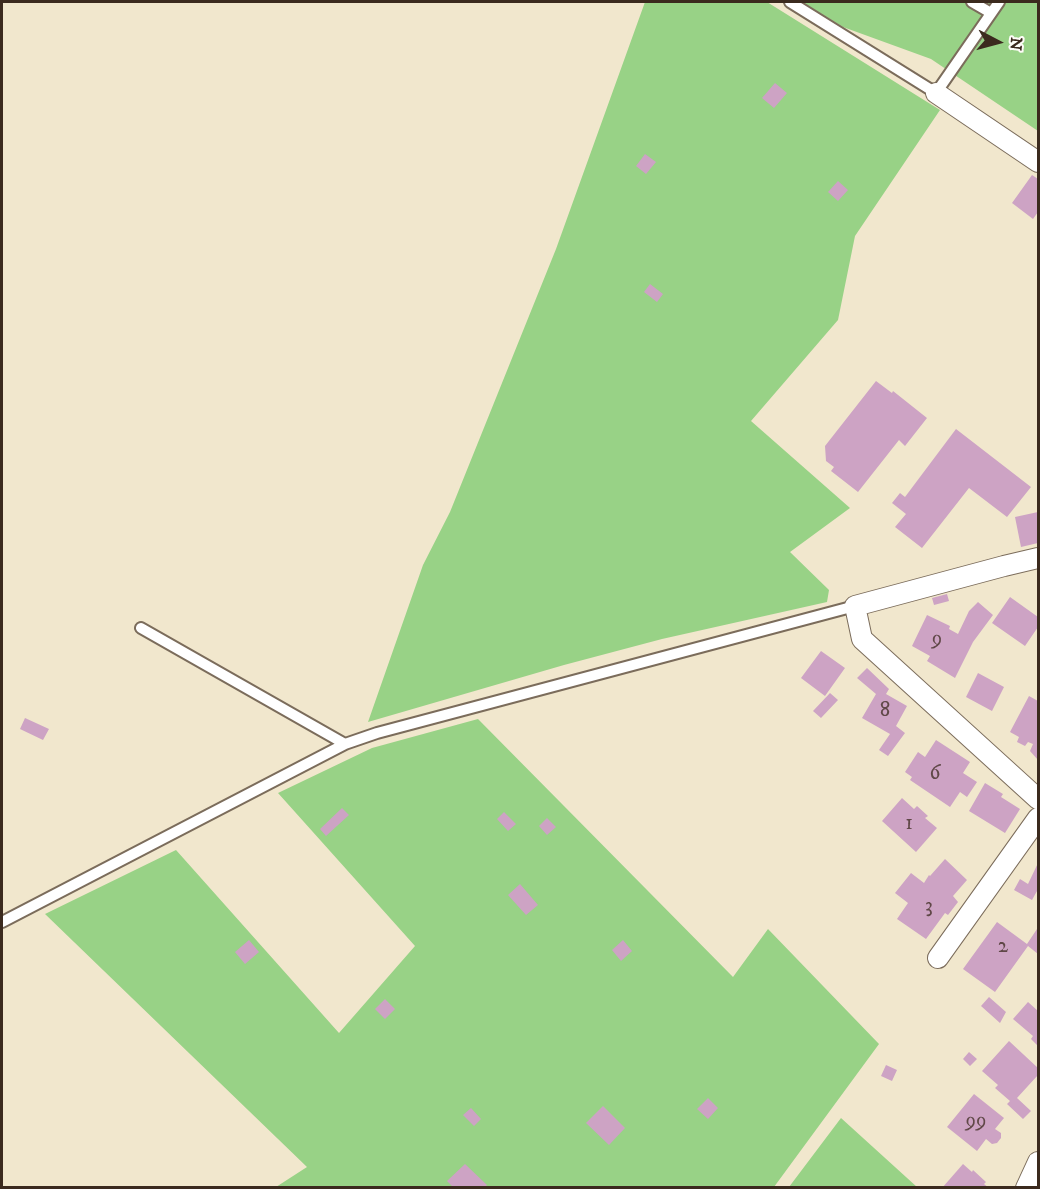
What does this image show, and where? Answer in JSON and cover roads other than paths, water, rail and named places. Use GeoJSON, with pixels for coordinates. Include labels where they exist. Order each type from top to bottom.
{"type":"FeatureCollection","features":[{"type":"Feature","properties":{"kind":"street"},"geometry":{"type":"LineString","coordinates":[[936,93],[1038,162]]}},
{"type":"Feature","properties":{"kind":"street"},"geometry":{"type":"LineString","coordinates":[[1038,558],[855,606],[862,639],[1038,799]]}},
{"type":"Feature","properties":{"kind":"street"},"geometry":{"type":"LineString","coordinates":[[938,958],[1038,818]]}},
{"type":"Feature","properties":{"kind":"street"},"geometry":{"type":"LineString","coordinates":[[1026,1188],[1038,1162]]}},
{"type":"Feature","properties":{"kind":"lane"},"geometry":{"type":"LineString","coordinates":[[790,2],[936,93],[999,2]]}},
{"type":"Feature","properties":{"kind":"lane"},"geometry":{"type":"LineString","coordinates":[[972,2],[991,13]]}},
{"type":"Feature","properties":{"kind":"lane"},"geometry":{"type":"LineString","coordinates":[[2,922],[345,744],[377,733],[855,606]]}},
{"type":"Feature","properties":{"kind":"lane"},"geometry":{"type":"LineString","coordinates":[[141,628],[345,744]]}}]}
